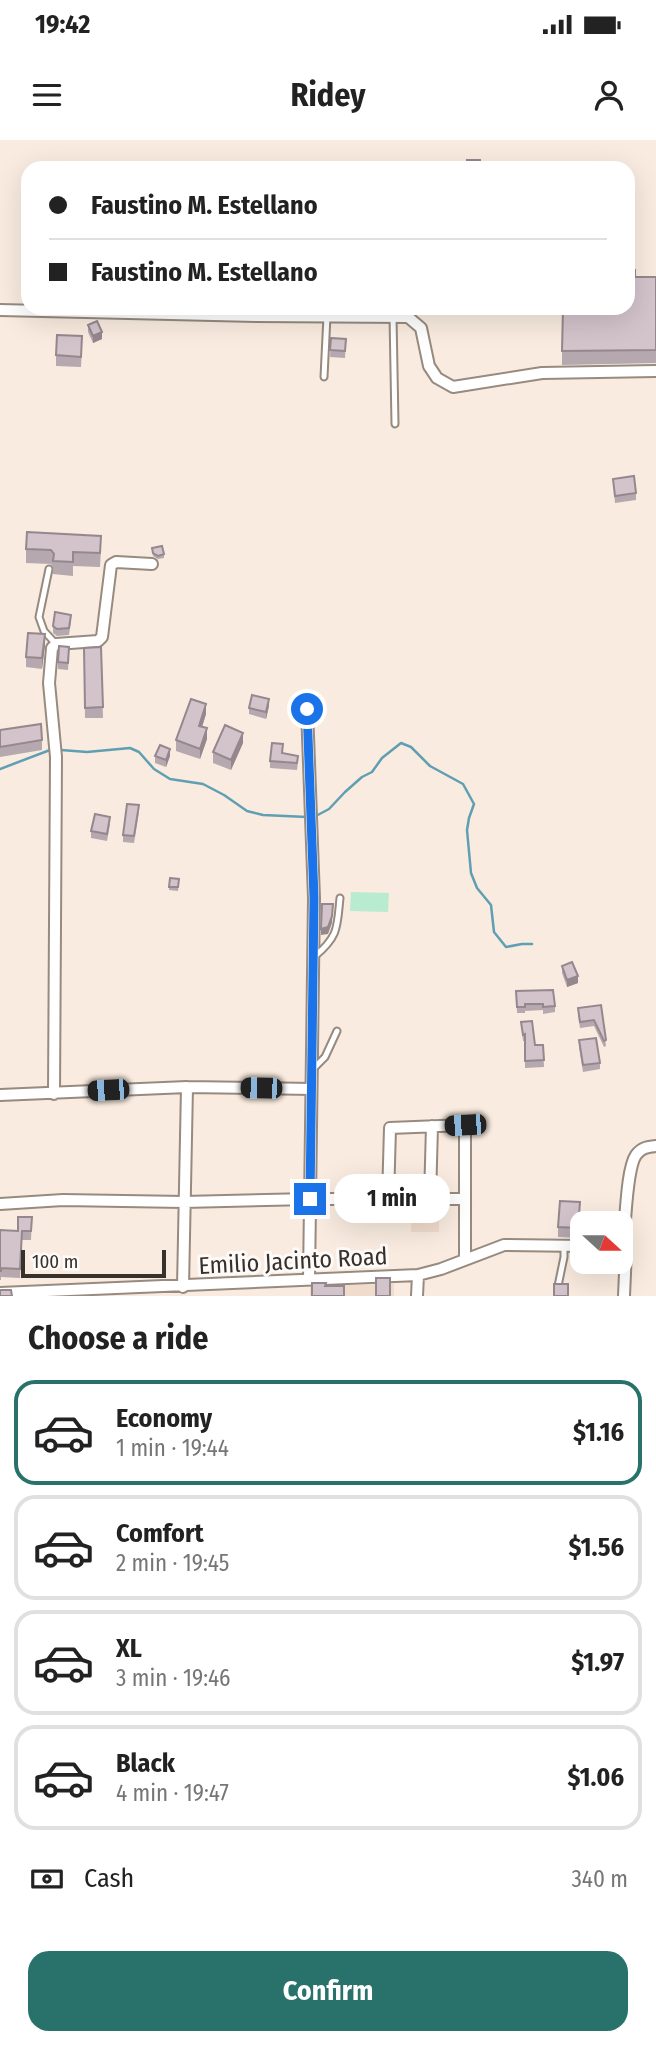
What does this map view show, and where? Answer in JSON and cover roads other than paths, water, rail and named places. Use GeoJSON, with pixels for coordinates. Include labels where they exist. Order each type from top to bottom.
{"type":"FeatureCollection","features":[{"type":"Feature","properties":{"kind":"street"},"geometry":{"type":"LineString","coordinates":[[0,310],[21,310]]}},
{"type":"Feature","properties":{"kind":"street"},"geometry":{"type":"LineString","coordinates":[[213,315],[408,317],[421,328],[429,366],[437,378],[453,387],[542,373],[656,371]]}},
{"type":"Feature","properties":{"kind":"street"},"geometry":{"type":"LineString","coordinates":[[54,1094],[56,757],[49,683],[52,648],[56,644],[98,641],[102,636],[111,565],[116,562],[152,564]]}},
{"type":"Feature","properties":{"kind":"street"},"geometry":{"type":"LineString","coordinates":[[307,709],[314,898],[309,1280]]}},
{"type":"Feature","properties":{"kind":"street"},"geometry":{"type":"LineString","coordinates":[[183,1287],[187,1087]]}},
{"type":"Feature","properties":{"kind":"street"},"geometry":{"type":"LineString","coordinates":[[0,1093],[54,1094],[187,1087],[311,1089]]}},
{"type":"Feature","properties":{"kind":"street"},"geometry":{"type":"LineString","coordinates":[[388,1199],[390,1128],[465,1125],[465,1259]]}},
{"type":"Feature","properties":{"kind":"street"},"geometry":{"type":"LineString","coordinates":[[430,1199],[432,1126]]}},
{"type":"Feature","properties":{"kind":"street"},"geometry":{"type":"LineString","coordinates":[[627,1211],[632,1165],[639,1151],[645,1147],[656,1146]]}},
{"type":"Feature","properties":{"kind":"street"},"geometry":{"type":"LineString","coordinates":[[0,1204],[63,1200],[184,1202],[465,1199]]}},
{"type":"Feature","properties":{"kind":"street","name":"Emilio Jacinto Road"},"geometry":{"type":"LineString","coordinates":[[0,1293],[418,1276],[504,1245],[570,1246]]}},
{"type":"Feature","properties":{"kind":"street"},"geometry":{"type":"LineString","coordinates":[[624,1296],[625,1274]]}},
{"type":"Feature","properties":{"kind":"street"},"geometry":{"type":"LineString","coordinates":[[417,1296],[418,1276]]}},
{"type":"Feature","properties":{"kind":"lane"},"geometry":{"type":"LineString","coordinates":[[324,377],[327,316]]}},
{"type":"Feature","properties":{"kind":"lane"},"geometry":{"type":"LineString","coordinates":[[393,316],[395,424]]}},
{"type":"Feature","properties":{"kind":"lane"},"geometry":{"type":"LineString","coordinates":[[49,569],[38,617],[44,631],[56,644]]}},
{"type":"Feature","properties":{"kind":"lane"},"geometry":{"type":"LineString","coordinates":[[313,957],[337,933],[340,898]]}},
{"type":"Feature","properties":{"kind":"lane"},"geometry":{"type":"LineString","coordinates":[[312,1070],[325,1057],[337,1031]]}},
{"type":"Feature","properties":{"kind":"lane"},"geometry":{"type":"LineString","coordinates":[[558,1286],[564,1246]]}},
{"type":"Feature","properties":{"kind":"waterway"},"geometry":{"type":"LineString","coordinates":[[314,817],[329,809],[401,743],[411,747],[430,766],[463,784],[474,804],[467,830],[471,873],[477,888],[491,905],[494,932],[506,947],[532,944]]}},
{"type":"Feature","properties":{"kind":"waterway"},"geometry":{"type":"LineString","coordinates":[[61,750],[87,752],[130,748],[139,752],[154,769],[170,779],[203,784],[247,811],[263,815],[307,817]]}},
{"type":"Feature","properties":{"kind":"waterway"},"geometry":{"type":"LineString","coordinates":[[0,769],[50,750]]}}]}
